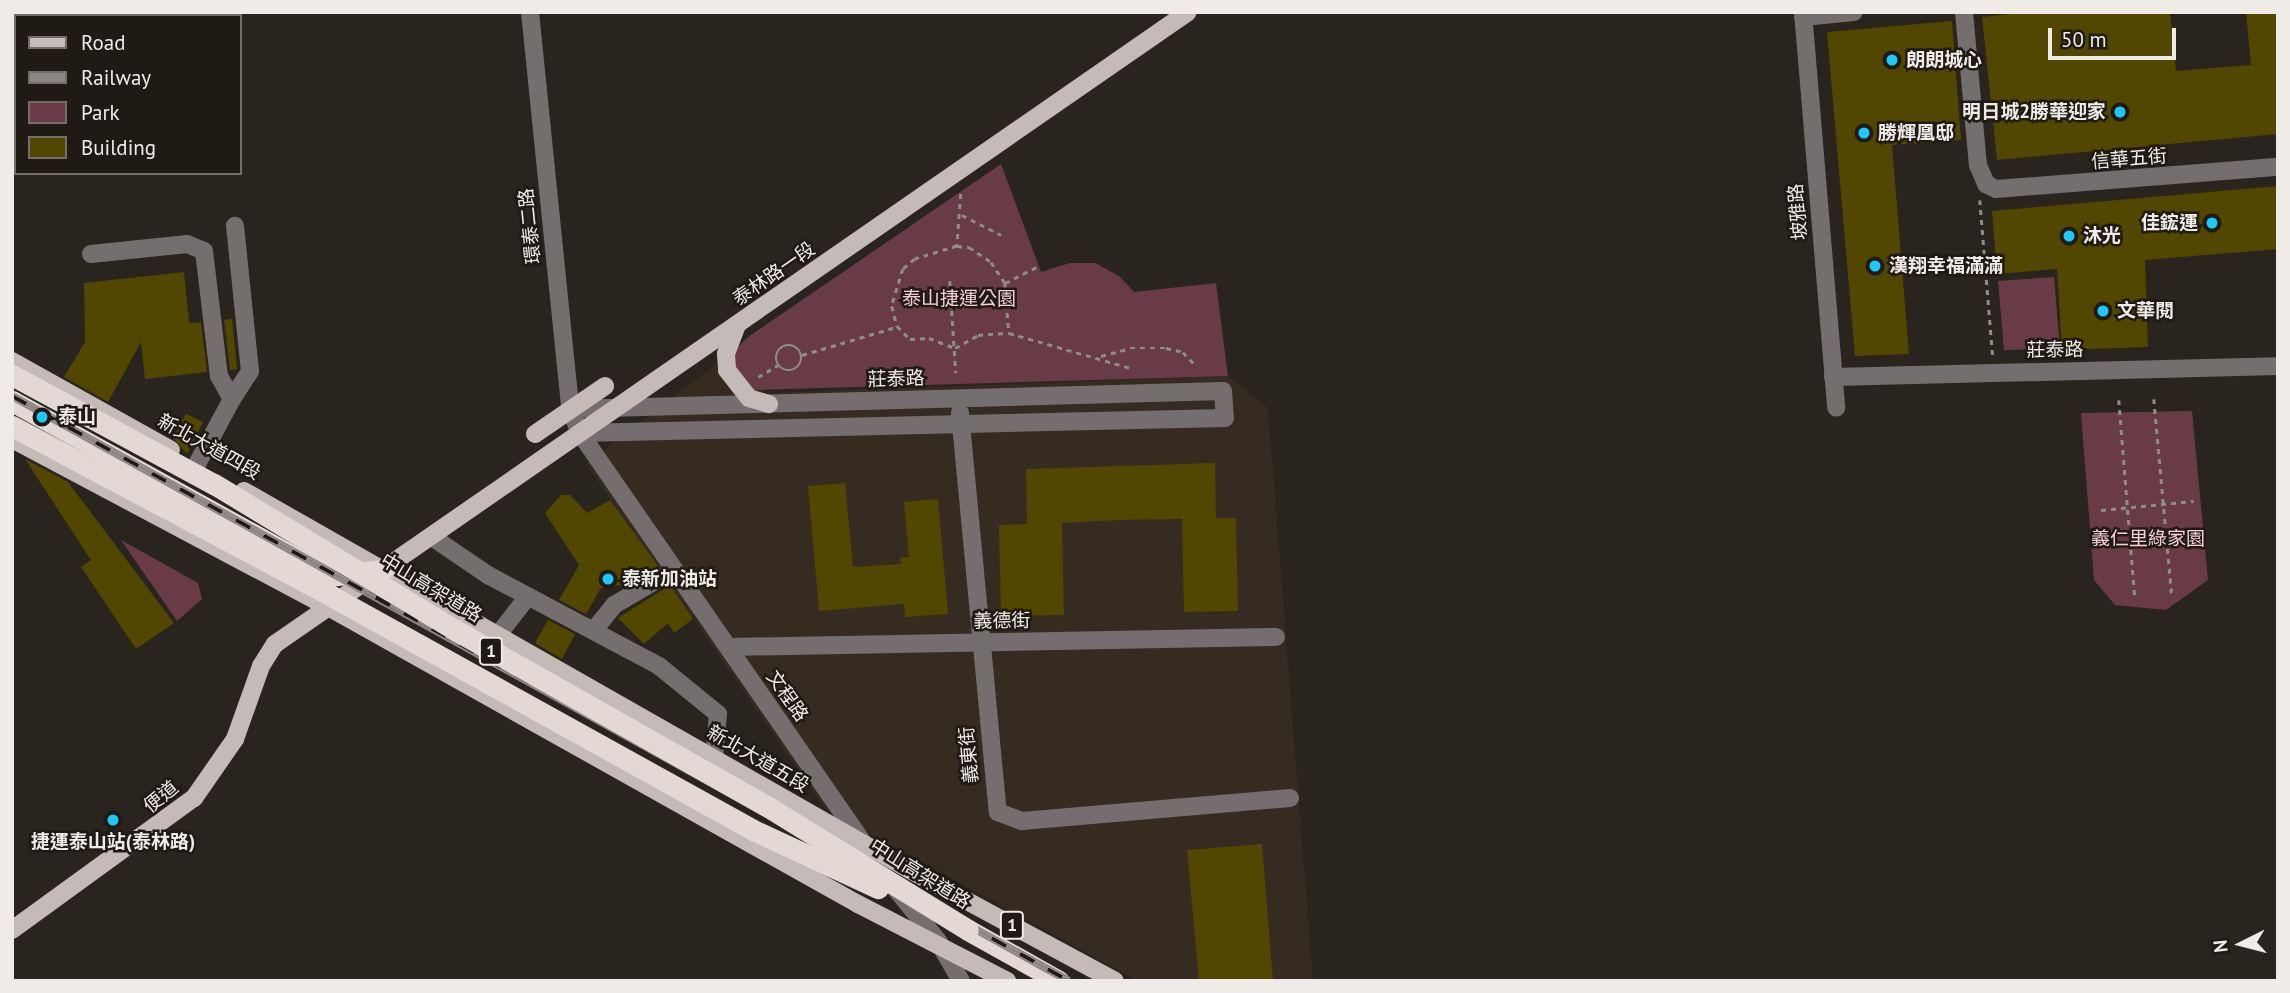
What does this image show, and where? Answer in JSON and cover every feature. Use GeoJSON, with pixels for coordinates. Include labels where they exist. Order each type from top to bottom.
{"type":"FeatureCollection","features":[{"type":"Feature","properties":{"kind":"highway","name":"中山高架道路"},"geometry":{"type":"LineString","coordinates":[[12,375],[214,484],[457,631],[765,805],[968,930],[1059,981]]}},
{"type":"Feature","properties":{"kind":"highway"},"geometry":{"type":"LineString","coordinates":[[12,401],[329,576],[383,570]]}},
{"type":"Feature","properties":{"kind":"highway","name":"中山高架道路"},"geometry":{"type":"LineString","coordinates":[[12,426],[334,597],[753,830],[968,930]]}},
{"type":"Feature","properties":{"kind":"highway"},"geometry":{"type":"LineString","coordinates":[[328,607],[329,576]]}},
{"type":"Feature","properties":{"kind":"main road","name":"泰林路一段"},"geometry":{"type":"LineString","coordinates":[[275,644],[1188,12]]}},
{"type":"Feature","properties":{"kind":"main road"},"geometry":{"type":"LineString","coordinates":[[737,325],[726,354],[727,370],[737,388],[749,398],[769,404]]}},
{"type":"Feature","properties":{"kind":"main road","name":"新北大道四段"},"geometry":{"type":"LineString","coordinates":[[12,361],[383,570]]}},
{"type":"Feature","properties":{"kind":"main road"},"geometry":{"type":"LineString","coordinates":[[534,434],[605,386]]}},
{"type":"Feature","properties":{"kind":"main road","name":"1"},"geometry":{"type":"LineString","coordinates":[[12,439],[328,607],[858,904],[938,941],[1007,981]]}},
{"type":"Feature","properties":{"kind":"main road","name":"新北大道五段"},"geometry":{"type":"LineString","coordinates":[[383,570],[864,844],[1115,981]]}},
{"type":"Feature","properties":{"kind":"main road","name":"便道"},"geometry":{"type":"LineString","coordinates":[[12,930],[194,798],[235,739],[261,666],[275,644]]}},
{"type":"Feature","properties":{"kind":"main road"},"geometry":{"type":"LineString","coordinates":[[615,769],[633,767],[646,753],[645,719]]}},
{"type":"Feature","properties":{"kind":"street","name":"環泰二路"},"geometry":{"type":"LineString","coordinates":[[530,12],[570,409],[580,433]]}},
{"type":"Feature","properties":{"kind":"street"},"geometry":{"type":"LineString","coordinates":[[1803,15],[1854,12]]}},
{"type":"Feature","properties":{"kind":"street"},"geometry":{"type":"LineString","coordinates":[[1964,12],[1978,165]]}},
{"type":"Feature","properties":{"kind":"street","name":"坡雅路"},"geometry":{"type":"LineString","coordinates":[[1803,15],[1836,408]]}},
{"type":"Feature","properties":{"kind":"street","name":"信華五街"},"geometry":{"type":"LineString","coordinates":[[1978,165],[1986,184],[2009,190],[2278,167]]}},
{"type":"Feature","properties":{"kind":"street"},"geometry":{"type":"LineString","coordinates":[[197,464],[250,371],[235,226]]}},
{"type":"Feature","properties":{"kind":"street"},"geometry":{"type":"LineString","coordinates":[[92,254],[200,246],[206,259],[219,376],[232,399]]}},
{"type":"Feature","properties":{"kind":"street","name":"莊泰路"},"geometry":{"type":"LineString","coordinates":[[1833,377],[2278,366]]}},
{"type":"Feature","properties":{"kind":"street","name":"莊泰路"},"geometry":{"type":"LineString","coordinates":[[570,409],[1223,391],[1225,418],[960,424]]}},
{"type":"Feature","properties":{"kind":"street","name":"義東街"},"geometry":{"type":"LineString","coordinates":[[959,398],[994,803],[1004,817],[1022,821],[1290,798]]}},
{"type":"Feature","properties":{"kind":"street"},"geometry":{"type":"LineString","coordinates":[[580,433],[960,424]]}},
{"type":"Feature","properties":{"kind":"street","name":"文程路"},"geometry":{"type":"LineString","coordinates":[[580,433],[864,844],[938,941],[961,981]]}},
{"type":"Feature","properties":{"kind":"street"},"geometry":{"type":"LineString","coordinates":[[432,537],[528,596],[659,666],[719,713],[714,758]]}},
{"type":"Feature","properties":{"kind":"street"},"geometry":{"type":"LineString","coordinates":[[594,630],[614,605],[674,570]]}},
{"type":"Feature","properties":{"kind":"street"},"geometry":{"type":"LineString","coordinates":[[498,635],[528,596]]}},
{"type":"Feature","properties":{"kind":"street","name":"義德街"},"geometry":{"type":"LineString","coordinates":[[728,647],[1276,637]]}},
{"type":"Feature","properties":{"kind":"path"},"geometry":{"type":"LineString","coordinates":[[1978,165],[1994,373]]}},
{"type":"Feature","properties":{"kind":"path"},"geometry":{"type":"LineString","coordinates":[[957,246],[962,215],[961,194]]}},
{"type":"Feature","properties":{"kind":"path"},"geometry":{"type":"LineString","coordinates":[[962,215],[1001,235]]}},
{"type":"Feature","properties":{"kind":"path"},"geometry":{"type":"LineString","coordinates":[[955,348],[929,338],[910,339],[897,326],[892,306],[903,269],[915,259],[957,246],[969,247],[991,262],[1005,283],[1009,333]]}},
{"type":"Feature","properties":{"kind":"path"},"geometry":{"type":"LineString","coordinates":[[1005,283],[1036,267]]}},
{"type":"Feature","properties":{"kind":"path"},"geometry":{"type":"LineString","coordinates":[[950,281],[956,373]]}},
{"type":"Feature","properties":{"kind":"path"},"geometry":{"type":"LineString","coordinates":[[802,355],[897,326]]}},
{"type":"Feature","properties":{"kind":"path"},"geometry":{"type":"LineString","coordinates":[[955,348],[978,335],[1009,333],[1101,356],[1130,368]]}},
{"type":"Feature","properties":{"kind":"path"},"geometry":{"type":"LineString","coordinates":[[778,365],[777,356],[785,346],[794,346],[802,355]]}},
{"type":"Feature","properties":{"kind":"path"},"geometry":{"type":"LineString","coordinates":[[1101,356],[1130,348],[1166,348],[1183,352],[1196,366]]}},
{"type":"Feature","properties":{"kind":"path"},"geometry":{"type":"LineString","coordinates":[[778,365],[793,371],[799,366],[802,355]]}},
{"type":"Feature","properties":{"kind":"path"},"geometry":{"type":"LineString","coordinates":[[758,377],[778,365]]}},
{"type":"Feature","properties":{"kind":"path"},"geometry":{"type":"LineString","coordinates":[[2154,399],[2172,596]]}},
{"type":"Feature","properties":{"kind":"path"},"geometry":{"type":"LineString","coordinates":[[2119,400],[2135,598]]}},
{"type":"Feature","properties":{"kind":"path"},"geometry":{"type":"LineString","coordinates":[[2101,510],[2194,501]]}},
{"type":"Feature","properties":{"kind":"shaded area"},"geometry":{"type":"Polygon","coordinates":[[[737,348],[765,393],[1228,376],[1268,408],[1313,981],[1138,981],[825,809],[586,464],[737,348]]]}},
{"type":"Feature","properties":{"kind":"green space","name":"泰山捷運公園"},"geometry":{"type":"Polygon","coordinates":[[[1001,164],[1041,272],[1070,263],[1095,263],[1119,276],[1134,292],[1216,283],[1228,376],[753,390],[733,364],[737,348],[748,337],[1001,164]]]}},
{"type":"Feature","properties":{"kind":"green space"},"geometry":{"type":"Polygon","coordinates":[[[2054,277],[2060,349],[2004,350],[1998,281],[2054,277]]]}},
{"type":"Feature","properties":{"kind":"green space","name":"義仁里綠家園"},"geometry":{"type":"Polygon","coordinates":[[[2192,411],[2208,580],[2166,610],[2115,605],[2094,580],[2081,413],[2192,411]]]}},
{"type":"Feature","properties":{"kind":"green space"},"geometry":{"type":"Polygon","coordinates":[[[121,540],[198,583],[202,599],[177,621],[121,540]]]}},
{"type":"Feature","properties":{"kind":"building"},"geometry":{"type":"Polygon","coordinates":[[[2028,12],[2170,12],[2176,71],[2251,65],[2246,12],[2278,12],[2278,134],[1997,160],[1982,17],[2028,12]]]}},
{"type":"Feature","properties":{"kind":"building"},"geometry":{"type":"Polygon","coordinates":[[[1952,21],[1961,140],[1892,145],[1909,354],[1855,356],[1827,32],[1952,21]]]}},
{"type":"Feature","properties":{"kind":"building"},"geometry":{"type":"Polygon","coordinates":[[[2278,186],[2278,249],[2145,260],[2148,347],[2062,350],[2057,269],[1997,274],[1992,211],[2278,186]]]}},
{"type":"Feature","properties":{"kind":"building"},"geometry":{"type":"Polygon","coordinates":[[[184,272],[189,323],[201,322],[207,372],[145,379],[141,342],[108,402],[64,377],[85,342],[84,283],[184,272]]]}},
{"type":"Feature","properties":{"kind":"building"},"geometry":{"type":"Polygon","coordinates":[[[232,319],[237,369],[230,370],[224,320],[232,319]]]}},
{"type":"Feature","properties":{"kind":"building"},"geometry":{"type":"Polygon","coordinates":[[[186,414],[203,422],[187,454],[173,438],[186,414]]]}},
{"type":"Feature","properties":{"kind":"building"},"geometry":{"type":"Polygon","coordinates":[[[25,459],[68,482],[174,623],[136,649],[81,567],[91,560],[25,459]]]}},
{"type":"Feature","properties":{"kind":"building"},"geometry":{"type":"Polygon","coordinates":[[[1215,463],[1216,518],[1236,518],[1238,611],[1184,612],[1182,519],[1119,520],[1062,523],[1064,615],[1001,616],[999,525],[1027,524],[1026,469],[1215,463]]]}},
{"type":"Feature","properties":{"kind":"building"},"geometry":{"type":"Polygon","coordinates":[[[845,483],[853,567],[901,564],[900,557],[909,557],[904,502],[938,499],[948,614],[905,617],[904,604],[819,611],[808,486],[845,483]]]}},
{"type":"Feature","properties":{"kind":"building"},"geometry":{"type":"Polygon","coordinates":[[[561,495],[570,495],[587,513],[610,500],[658,566],[628,584],[601,588],[586,614],[559,600],[579,565],[545,513],[561,495]]]}},
{"type":"Feature","properties":{"kind":"building"},"geometry":{"type":"Polygon","coordinates":[[[670,585],[693,619],[674,633],[668,623],[644,644],[618,618],[670,585]]]}},
{"type":"Feature","properties":{"kind":"building"},"geometry":{"type":"Polygon","coordinates":[[[548,620],[575,634],[562,659],[535,643],[548,620]]]}},
{"type":"Feature","properties":{"kind":"building"},"geometry":{"type":"Polygon","coordinates":[[[1262,844],[1273,981],[1199,981],[1187,850],[1262,844]]]}},
{"type":"Feature","properties":{"kind":"railway"},"geometry":{"type":"LineString","coordinates":[[12,396],[1069,981]]}},
{"type":"Feature","properties":{"kind":"place","name":"朗朗城心"},"geometry":{"type":"Point","coordinates":[1892,60]}},
{"type":"Feature","properties":{"kind":"place","name":"明日城2勝華迎家"},"geometry":{"type":"Point","coordinates":[2120,112]}},
{"type":"Feature","properties":{"kind":"place","name":"勝輝凰邸"},"geometry":{"type":"Point","coordinates":[1864,133]}},
{"type":"Feature","properties":{"kind":"place","name":"佳鋐運"},"geometry":{"type":"Point","coordinates":[2212,223]}},
{"type":"Feature","properties":{"kind":"place","name":"沐光"},"geometry":{"type":"Point","coordinates":[2069,236]}},
{"type":"Feature","properties":{"kind":"place","name":"漢翔幸福滿滿"},"geometry":{"type":"Point","coordinates":[1875,266]}},
{"type":"Feature","properties":{"kind":"place","name":"文華閱"},"geometry":{"type":"Point","coordinates":[2103,311]}},
{"type":"Feature","properties":{"kind":"place","name":"泰山"},"geometry":{"type":"Point","coordinates":[42,417]}},
{"type":"Feature","properties":{"kind":"place","name":"泰新加油站"},"geometry":{"type":"Point","coordinates":[608,579]}},
{"type":"Feature","properties":{"kind":"place","name":"捷運泰山站(泰林路)"},"geometry":{"type":"Point","coordinates":[113,820]}}]}
